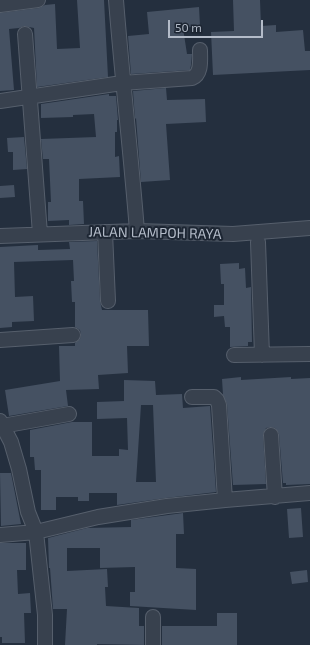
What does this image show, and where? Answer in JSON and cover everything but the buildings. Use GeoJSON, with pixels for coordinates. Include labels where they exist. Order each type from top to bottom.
{"type":"FeatureCollection","features":[{"type":"Feature","properties":{"kind":"street"},"geometry":{"type":"LineString","coordinates":[[0,5],[38,0]]}},
{"type":"Feature","properties":{"kind":"street"},"geometry":{"type":"LineString","coordinates":[[116,0],[122,83],[130,143],[137,231]]}},
{"type":"Feature","properties":{"kind":"street"},"geometry":{"type":"LineString","coordinates":[[25,34],[40,234]]}},
{"type":"Feature","properties":{"kind":"street"},"geometry":{"type":"LineString","coordinates":[[0,101],[122,83],[192,78],[197,76],[199,71],[200,50]]}},
{"type":"Feature","properties":{"kind":"street","name":"JALAN LAMPOH RAYA"},"geometry":{"type":"LineString","coordinates":[[0,236],[137,231],[233,234],[310,228]]}},
{"type":"Feature","properties":{"kind":"street"},"geometry":{"type":"LineString","coordinates":[[105,232],[108,301]]}},
{"type":"Feature","properties":{"kind":"street"},"geometry":{"type":"LineString","coordinates":[[258,242],[262,355]]}},
{"type":"Feature","properties":{"kind":"street"},"geometry":{"type":"LineString","coordinates":[[0,340],[73,334]]}},
{"type":"Feature","properties":{"kind":"street"},"geometry":{"type":"LineString","coordinates":[[234,355],[310,354]]}},
{"type":"Feature","properties":{"kind":"street"},"geometry":{"type":"LineString","coordinates":[[192,397],[214,397],[219,405],[225,500]]}},
{"type":"Feature","properties":{"kind":"street"},"geometry":{"type":"LineString","coordinates":[[45,645],[45,615],[36,532],[28,512],[19,469],[11,442],[1,424],[69,414]]}},
{"type":"Feature","properties":{"kind":"street"},"geometry":{"type":"LineString","coordinates":[[271,435],[276,497]]}},
{"type":"Feature","properties":{"kind":"street"},"geometry":{"type":"LineString","coordinates":[[0,535],[36,532],[98,517],[167,506],[310,493]]}},
{"type":"Feature","properties":{"kind":"street"},"geometry":{"type":"LineString","coordinates":[[153,617],[153,645]]}}]}
